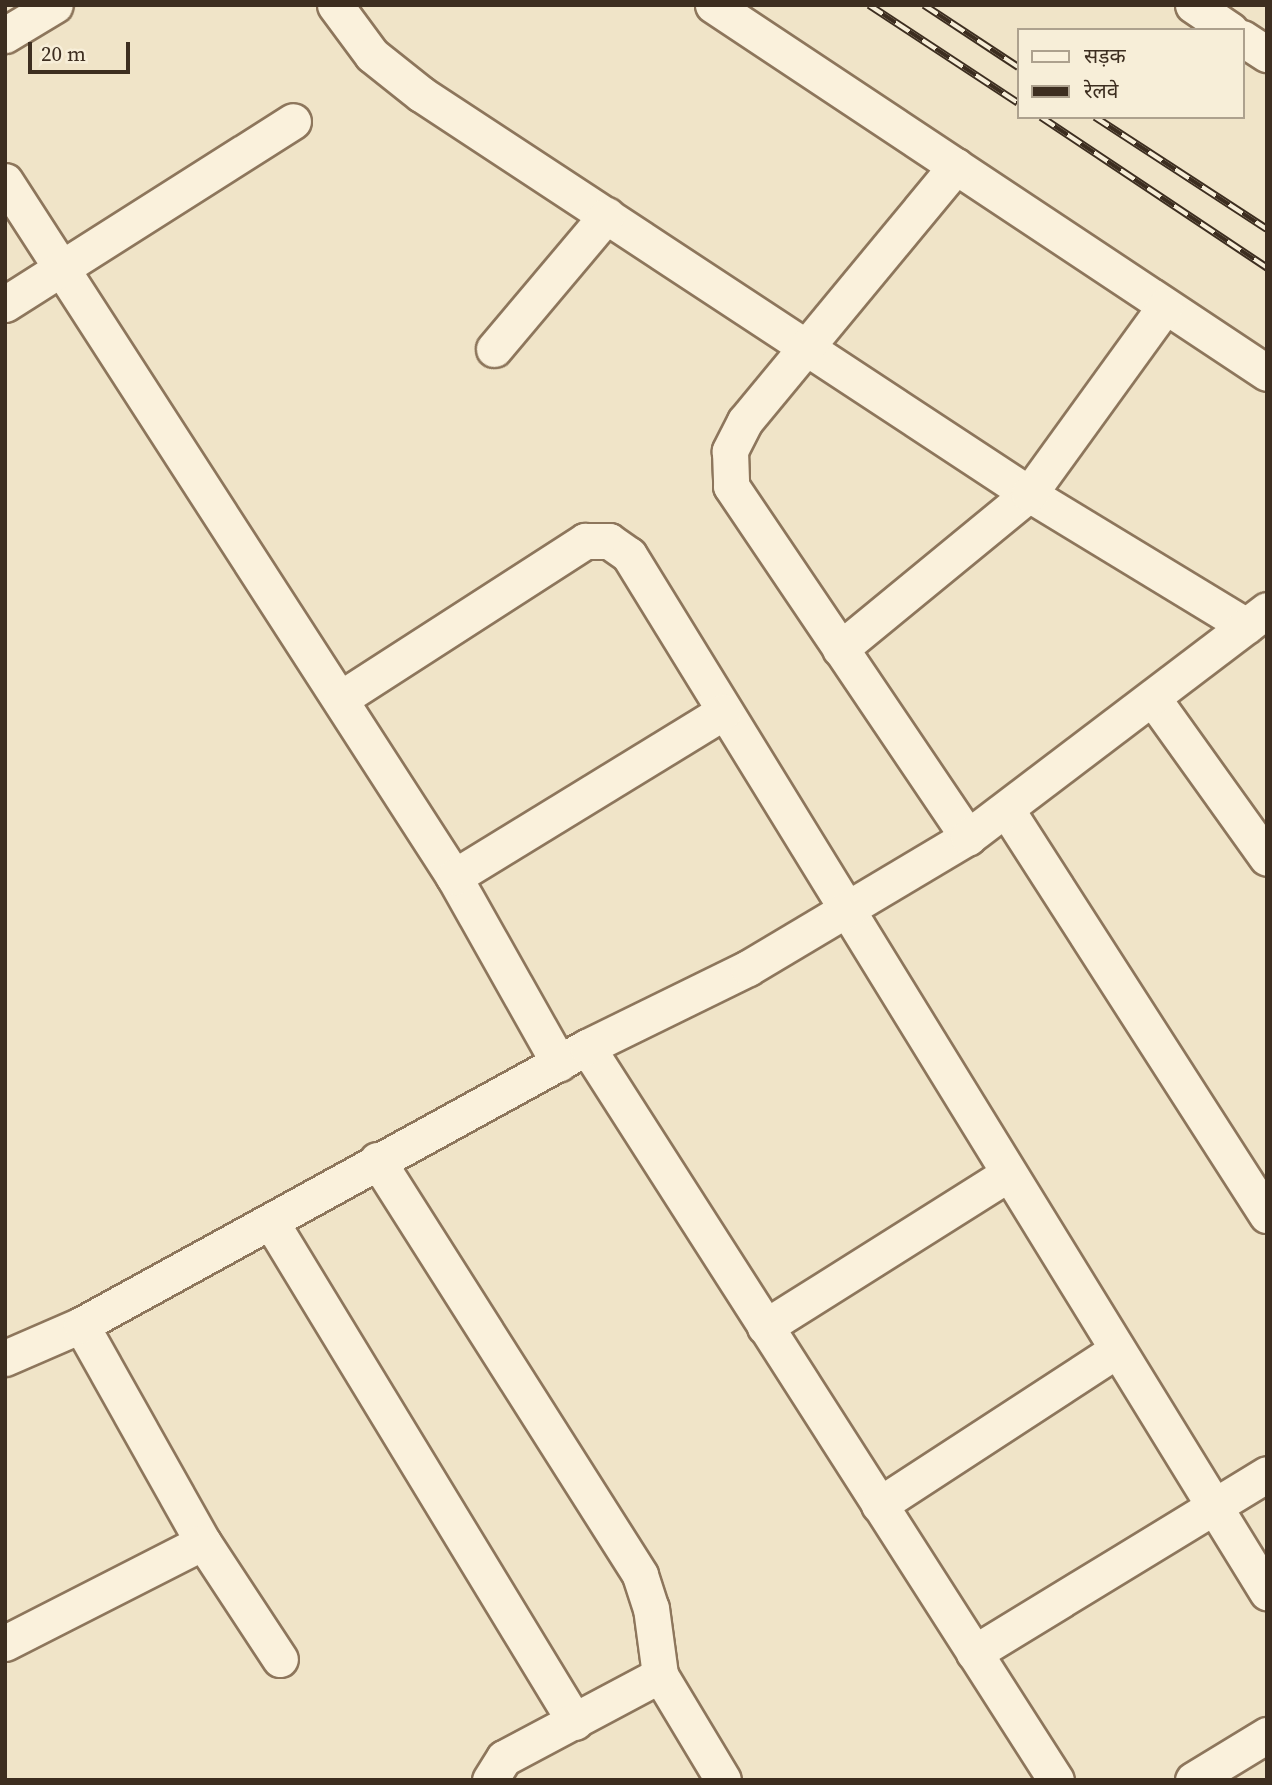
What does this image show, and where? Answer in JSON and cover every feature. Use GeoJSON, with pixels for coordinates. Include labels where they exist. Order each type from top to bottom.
{"type":"FeatureCollection","features":[{"type":"Feature","properties":{"kind":"street"},"geometry":{"type":"LineString","coordinates":[[5,35],[55,5]]}},
{"type":"Feature","properties":{"kind":"street"},"geometry":{"type":"LineString","coordinates":[[5,1359],[81,1325],[271,1222],[377,1160],[573,1055],[748,968],[1008,812],[1256,618],[1029,494],[396,76],[364,45],[335,5]]}},
{"type":"Feature","properties":{"kind":"street"},"geometry":{"type":"LineString","coordinates":[[713,5],[1267,373]]}},
{"type":"Feature","properties":{"kind":"street"},"geometry":{"type":"LineString","coordinates":[[1193,5],[1227,28]]}},
{"type":"Feature","properties":{"kind":"street"},"geometry":{"type":"LineString","coordinates":[[1244,39],[1267,54]]}},
{"type":"Feature","properties":{"kind":"street"},"geometry":{"type":"LineString","coordinates":[[5,304],[293,121]]}},
{"type":"Feature","properties":{"kind":"street"},"geometry":{"type":"LineString","coordinates":[[956,166],[745,421],[730,451],[730,486],[968,837]]}},
{"type":"Feature","properties":{"kind":"street"},"geometry":{"type":"LineString","coordinates":[[5,181],[454,877],[573,1055],[765,1327],[1056,1780]]}},
{"type":"Feature","properties":{"kind":"street"},"geometry":{"type":"LineString","coordinates":[[494,349],[607,215]]}},
{"type":"Feature","properties":{"kind":"street"},"geometry":{"type":"LineString","coordinates":[[840,649],[1029,494],[1165,306]]}},
{"type":"Feature","properties":{"kind":"street"},"geometry":{"type":"LineString","coordinates":[[341,699],[585,541],[609,541],[629,555],[844,911],[1267,1592]]}},
{"type":"Feature","properties":{"kind":"street"},"geometry":{"type":"LineString","coordinates":[[1154,700],[1260,835]]}},
{"type":"Feature","properties":{"kind":"street"},"geometry":{"type":"LineString","coordinates":[[454,877],[723,712]]}},
{"type":"Feature","properties":{"kind":"street"},"geometry":{"type":"LineString","coordinates":[[1008,812],[1267,1215]]}},
{"type":"Feature","properties":{"kind":"street"},"geometry":{"type":"LineString","coordinates":[[377,1160],[640,1574],[651,1608],[660,1675],[723,1780]]}},
{"type":"Feature","properties":{"kind":"street"},"geometry":{"type":"LineString","coordinates":[[765,1327],[1008,1174]]}},
{"type":"Feature","properties":{"kind":"street"},"geometry":{"type":"LineString","coordinates":[[271,1222],[575,1722]]}},
{"type":"Feature","properties":{"kind":"street"},"geometry":{"type":"LineString","coordinates":[[81,1325],[204,1542],[280,1659]]}},
{"type":"Feature","properties":{"kind":"street"},"geometry":{"type":"LineString","coordinates":[[879,1505],[1117,1350]]}},
{"type":"Feature","properties":{"kind":"street"},"geometry":{"type":"LineString","coordinates":[[974,1653],[1267,1474]]}},
{"type":"Feature","properties":{"kind":"street"},"geometry":{"type":"LineString","coordinates":[[5,1643],[204,1542]]}},
{"type":"Feature","properties":{"kind":"street"},"geometry":{"type":"LineString","coordinates":[[490,1780],[504,1758],[660,1675]]}},
{"type":"Feature","properties":{"kind":"street"},"geometry":{"type":"LineString","coordinates":[[1193,1780],[1267,1735]]}},
{"type":"Feature","properties":{"kind":"railway"},"geometry":{"type":"LineString","coordinates":[[869,5],[1016,102]]}},
{"type":"Feature","properties":{"kind":"railway"},"geometry":{"type":"LineString","coordinates":[[924,5],[1016,66]]}},
{"type":"Feature","properties":{"kind":"railway"},"geometry":{"type":"LineString","coordinates":[[1044,119],[1267,268]]}},
{"type":"Feature","properties":{"kind":"railway"},"geometry":{"type":"LineString","coordinates":[[1098,119],[1267,229]]}}]}
